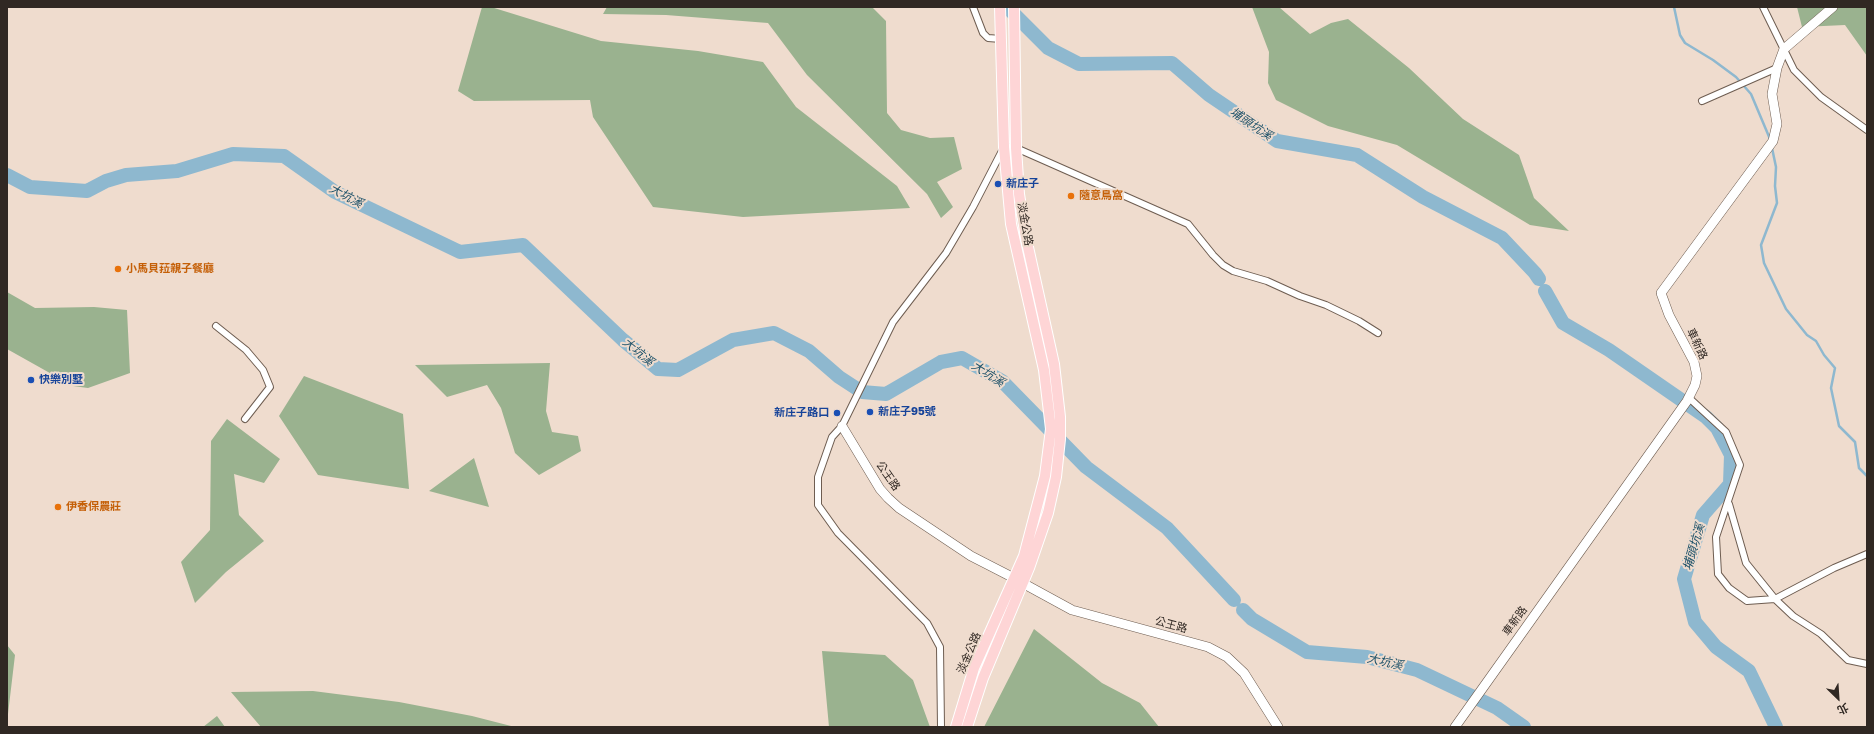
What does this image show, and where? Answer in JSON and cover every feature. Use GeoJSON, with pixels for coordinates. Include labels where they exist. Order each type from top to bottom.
{"type":"FeatureCollection","features":[{"type":"Feature","properties":{"kind":"main road","name":"淡金公路"},"geometry":{"type":"LineString","coordinates":[[1000,7],[1004,147],[1011,224],[1039,345],[1047,385],[1050,418],[1048,453],[1025,566]]}},
{"type":"Feature","properties":{"kind":"main road","name":"淡金公路"},"geometry":{"type":"LineString","coordinates":[[1014,7],[1016,148],[1022,216],[1054,364],[1060,425],[1059,457],[1048,513],[1025,566]]}},
{"type":"Feature","properties":{"kind":"main road"},"geometry":{"type":"LineString","coordinates":[[1013,592],[1025,566]]}},
{"type":"Feature","properties":{"kind":"main road","name":"淡金公路"},"geometry":{"type":"LineString","coordinates":[[956,727],[974,668],[1013,592]]}},
{"type":"Feature","properties":{"kind":"main road","name":"淡金公路"},"geometry":{"type":"LineString","coordinates":[[967,727],[982,678],[1013,592]]}},
{"type":"Feature","properties":{"kind":"street"},"geometry":{"type":"LineString","coordinates":[[973,7],[983,33],[988,38],[1001,35]]}},
{"type":"Feature","properties":{"kind":"street"},"geometry":{"type":"LineString","coordinates":[[1763,7],[1794,70],[1807,84],[1867,130]]}},
{"type":"Feature","properties":{"kind":"street","name":"車新路"},"geometry":{"type":"LineString","coordinates":[[1457,724],[1492,673],[1668,430],[1688,399],[1695,385],[1697,376],[1694,362],[1669,315],[1661,292],[1773,141],[1777,124],[1772,94],[1777,68],[1784,49],[1833,7]]}},
{"type":"Feature","properties":{"kind":"street"},"geometry":{"type":"LineString","coordinates":[[1702,101],[1777,68]]}},
{"type":"Feature","properties":{"kind":"street"},"geometry":{"type":"LineString","coordinates":[[941,727],[940,648],[927,623],[838,533],[818,504],[818,477],[832,437],[842,426],[852,402],[869,372],[893,322],[946,253],[1004,147],[1016,148],[1188,224],[1213,255],[1223,265],[1233,271],[1267,281],[1300,296],[1326,304],[1378,333]]}},
{"type":"Feature","properties":{"kind":"street"},"geometry":{"type":"LineString","coordinates":[[216,326],[246,350],[263,370],[270,387],[245,419]]}},
{"type":"Feature","properties":{"kind":"street"},"geometry":{"type":"LineString","coordinates":[[1688,399],[1726,432],[1740,466],[1716,537],[1718,574],[1729,588],[1747,601],[1775,599],[1834,568],[1867,554]]}},
{"type":"Feature","properties":{"kind":"street","name":"公王路"},"geometry":{"type":"LineString","coordinates":[[842,426],[880,489],[899,508],[971,556],[1010,576]]}},
{"type":"Feature","properties":{"kind":"street"},"geometry":{"type":"LineString","coordinates":[[1728,504],[1746,563],[1775,599],[1793,616],[1821,634],[1848,660],[1867,664]]}},
{"type":"Feature","properties":{"kind":"street","name":"公王路"},"geometry":{"type":"LineString","coordinates":[[1028,586],[1072,610],[1208,647],[1227,657],[1244,673],[1278,727]]}},
{"type":"Feature","properties":{"kind":"green space"},"geometry":{"type":"Polygon","coordinates":[[[482,7],[491,7],[601,41],[698,51],[763,62],[796,107],[897,186],[910,208],[743,217],[653,207],[593,117],[590,100],[474,101],[458,91],[482,7]]]}},
{"type":"Feature","properties":{"kind":"green space"},"geometry":{"type":"Polygon","coordinates":[[[607,7],[872,7],[886,21],[887,113],[901,130],[930,138],[954,137],[962,169],[937,182],[953,207],[941,218],[927,194],[807,75],[768,23],[666,15],[603,14],[607,7]]]}},
{"type":"Feature","properties":{"kind":"green space"},"geometry":{"type":"Polygon","coordinates":[[[1252,7],[1279,7],[1310,34],[1331,23],[1348,19],[1409,68],[1463,119],[1519,155],[1534,198],[1569,231],[1530,225],[1397,145],[1328,126],[1276,100],[1268,83],[1269,52],[1252,7]]]}},
{"type":"Feature","properties":{"kind":"green space"},"geometry":{"type":"Polygon","coordinates":[[[1797,7],[1867,7],[1867,56],[1845,25],[1802,27],[1797,7]]]}},
{"type":"Feature","properties":{"kind":"green space"},"geometry":{"type":"Polygon","coordinates":[[[7,292],[35,308],[94,307],[127,310],[130,373],[88,388],[73,386],[7,349],[7,292]]]}},
{"type":"Feature","properties":{"kind":"green space"},"geometry":{"type":"Polygon","coordinates":[[[550,363],[546,411],[552,432],[578,436],[581,451],[539,475],[515,453],[501,408],[487,385],[447,397],[415,365],[550,363]]]}},
{"type":"Feature","properties":{"kind":"green space"},"geometry":{"type":"Polygon","coordinates":[[[304,376],[403,414],[409,489],[318,475],[279,416],[304,376]]]}},
{"type":"Feature","properties":{"kind":"green space"},"geometry":{"type":"Polygon","coordinates":[[[227,419],[280,459],[264,483],[234,474],[239,515],[264,541],[226,572],[195,603],[181,562],[210,530],[211,441],[227,419]]]}},
{"type":"Feature","properties":{"kind":"green space"},"geometry":{"type":"Polygon","coordinates":[[[474,458],[489,507],[429,491],[474,458]]]}},
{"type":"Feature","properties":{"kind":"green space"},"geometry":{"type":"Polygon","coordinates":[[[1034,629],[1102,683],[1140,703],[1159,727],[984,727],[1034,629]]]}},
{"type":"Feature","properties":{"kind":"green space"},"geometry":{"type":"Polygon","coordinates":[[[7,645],[15,655],[8,714],[7,714],[7,645]]]}},
{"type":"Feature","properties":{"kind":"green space"},"geometry":{"type":"Polygon","coordinates":[[[822,651],[885,655],[913,680],[930,727],[829,727],[822,651]]]}},
{"type":"Feature","properties":{"kind":"green space"},"geometry":{"type":"Polygon","coordinates":[[[313,691],[399,702],[472,716],[515,727],[261,727],[231,692],[313,691]]]}},
{"type":"Feature","properties":{"kind":"green space"},"geometry":{"type":"Polygon","coordinates":[[[217,716],[225,727],[203,727],[217,716]]]}},
{"type":"Feature","properties":{"kind":"waterway","name":"埔頭坑溪"},"geometry":{"type":"LineString","coordinates":[[1007,7],[1048,48],[1079,64],[1172,63],[1209,95],[1277,141],[1357,155],[1423,197],[1502,238],[1539,279]]}},
{"type":"Feature","properties":{"kind":"waterway"},"geometry":{"type":"LineString","coordinates":[[1674,7],[1680,35],[1685,43],[1713,60],[1736,77],[1751,94],[1770,139]]}},
{"type":"Feature","properties":{"kind":"waterway"},"geometry":{"type":"LineString","coordinates":[[1772,148],[1776,167],[1775,186],[1777,203],[1761,245],[1764,263],[1786,309],[1807,335],[1816,341],[1824,355],[1835,368],[1831,388],[1839,426],[1855,442],[1859,468],[1867,476]]}},
{"type":"Feature","properties":{"kind":"waterway","name":"大坑溪"},"geometry":{"type":"LineString","coordinates":[[7,175],[30,187],[87,191],[106,181],[126,175],[177,171],[233,154],[284,156],[335,192],[460,252],[523,245],[623,340],[658,369],[678,370],[733,340],[774,333],[809,351],[839,377],[862,392],[886,394],[941,362],[962,358],[1002,381],[1086,467],[1167,528],[1234,600]]}},
{"type":"Feature","properties":{"kind":"waterway","name":"埔頭坑溪"},"geometry":{"type":"LineString","coordinates":[[1545,291],[1563,323],[1609,350],[1706,417],[1717,428],[1731,455],[1730,484],[1703,515],[1684,579],[1695,622],[1716,647],[1749,671],[1776,727]]}},
{"type":"Feature","properties":{"kind":"waterway","name":"大坑溪"},"geometry":{"type":"LineString","coordinates":[[1243,610],[1252,619],[1307,652],[1367,657],[1417,670],[1497,708],[1524,727]]}},
{"type":"Feature","properties":{"kind":"place","name":"新庄子"},"geometry":{"type":"Point","coordinates":[998,184]}},
{"type":"Feature","properties":{"kind":"place","name":"隨意鳥窩"},"geometry":{"type":"Point","coordinates":[1071,196]}},
{"type":"Feature","properties":{"kind":"place","name":"小馬貝菈親子餐廳"},"geometry":{"type":"Point","coordinates":[118,269]}},
{"type":"Feature","properties":{"kind":"place","name":"快樂別墅"},"geometry":{"type":"Point","coordinates":[31,380]}},
{"type":"Feature","properties":{"kind":"place","name":"新庄子95號"},"geometry":{"type":"Point","coordinates":[870,412]}},
{"type":"Feature","properties":{"kind":"place","name":"新庄子路口"},"geometry":{"type":"Point","coordinates":[837,413]}},
{"type":"Feature","properties":{"kind":"place","name":"伊香保農莊"},"geometry":{"type":"Point","coordinates":[58,507]}}]}
